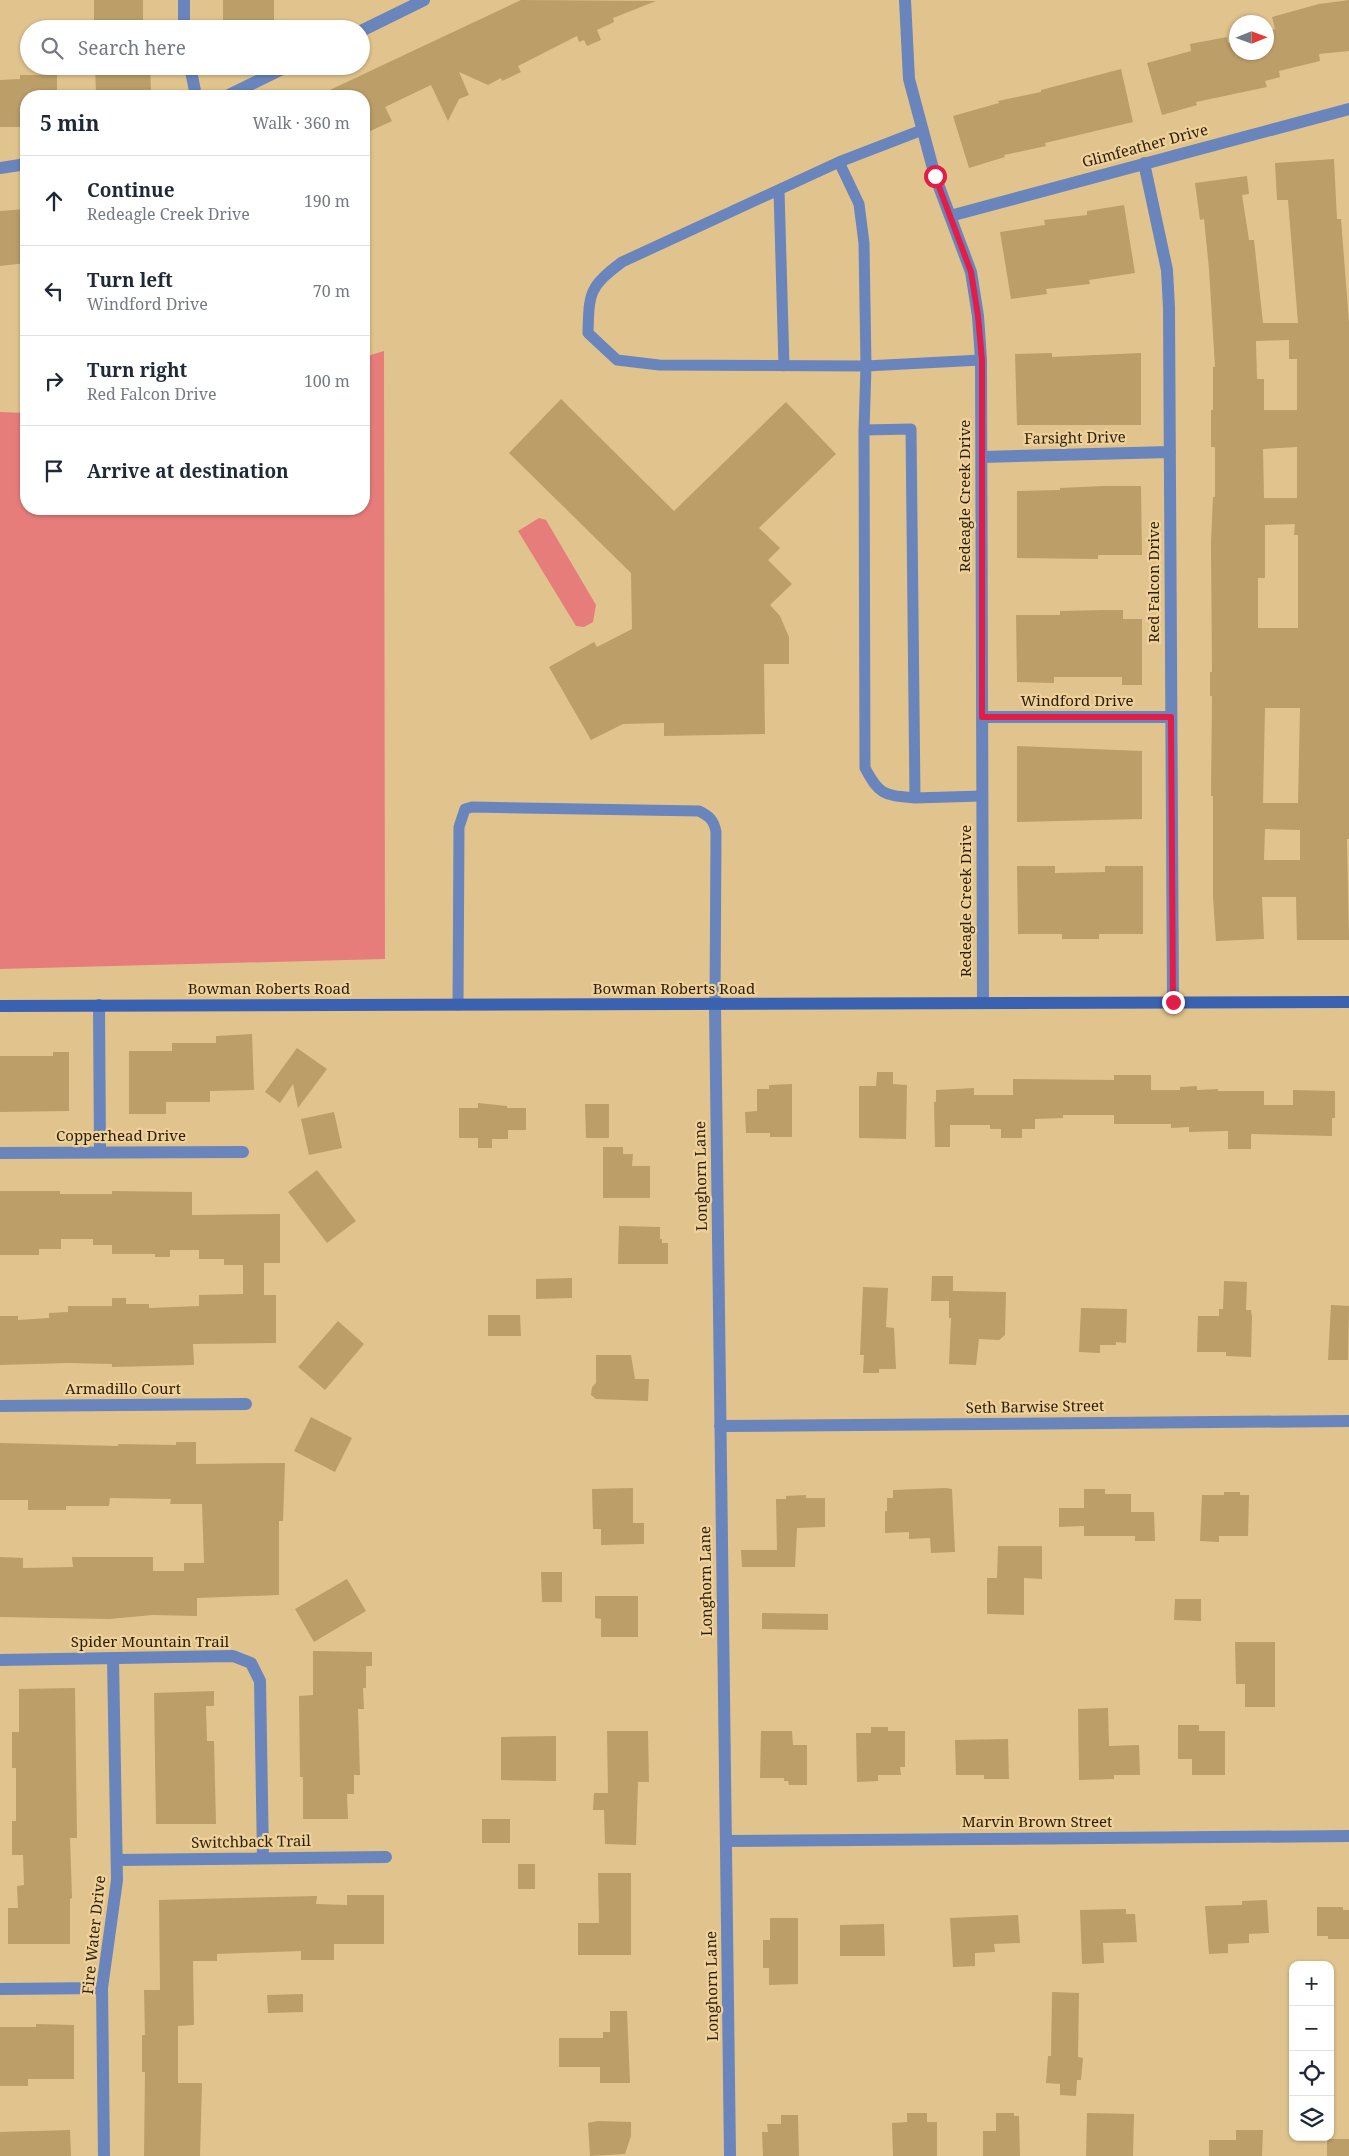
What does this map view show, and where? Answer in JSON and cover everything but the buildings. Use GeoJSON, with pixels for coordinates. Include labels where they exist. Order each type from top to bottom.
{"type":"FeatureCollection","features":[{"type":"Feature","properties":{"kind":"street"},"geometry":{"type":"LineString","coordinates":[[184,0],[184,20]]}},
{"type":"Feature","properties":{"kind":"street"},"geometry":{"type":"LineString","coordinates":[[370,27],[424,0]]}},
{"type":"Feature","properties":{"kind":"street","name":"Redeagle Creek Drive"},"geometry":{"type":"LineString","coordinates":[[905,0],[908,79],[935,176],[971,272],[982,360],[983,1003]]}},
{"type":"Feature","properties":{"kind":"street"},"geometry":{"type":"LineString","coordinates":[[192,75],[195,90]]}},
{"type":"Feature","properties":{"kind":"street"},"geometry":{"type":"LineString","coordinates":[[239,90],[270,75]]}},
{"type":"Feature","properties":{"kind":"street","name":"Glimfeather Drive"},"geometry":{"type":"LineString","coordinates":[[950,216],[1349,109]]}},
{"type":"Feature","properties":{"kind":"street","name":"Red Falcon Drive"},"geometry":{"type":"LineString","coordinates":[[1144,163],[1167,270],[1170,452],[1173,1002]]}},
{"type":"Feature","properties":{"kind":"street"},"geometry":{"type":"LineString","coordinates":[[0,168],[20,165]]}},
{"type":"Feature","properties":{"kind":"street","name":"Farsight Drive"},"geometry":{"type":"LineString","coordinates":[[982,457],[1170,452]]}},
{"type":"Feature","properties":{"kind":"street","name":"Windford Drive"},"geometry":{"type":"LineString","coordinates":[[982,717],[1171,717]]}},
{"type":"Feature","properties":{"kind":"street","name":"Bowman Roberts Road"},"geometry":{"type":"LineString","coordinates":[[0,1006],[1349,1002]]}},
{"type":"Feature","properties":{"kind":"street"},"geometry":{"type":"LineString","coordinates":[[98,1005],[100,1152]]}},
{"type":"Feature","properties":{"kind":"street","name":"Longhorn Lane"},"geometry":{"type":"LineString","coordinates":[[714,1005],[730,2156]]}},
{"type":"Feature","properties":{"kind":"street","name":"Copperhead Drive"},"geometry":{"type":"LineString","coordinates":[[0,1153],[243,1152]]}},
{"type":"Feature","properties":{"kind":"street","name":"Armadillo Court"},"geometry":{"type":"LineString","coordinates":[[0,1406],[246,1404]]}},
{"type":"Feature","properties":{"kind":"street","name":"Seth Barwise Street"},"geometry":{"type":"LineString","coordinates":[[720,1426],[1349,1420]]}},
{"type":"Feature","properties":{"kind":"street","name":"Spider Mountain Trail"},"geometry":{"type":"LineString","coordinates":[[0,1660],[233,1656],[251,1663],[260,1681],[263,1858]]}},
{"type":"Feature","properties":{"kind":"street","name":"Fire Water Drive"},"geometry":{"type":"LineString","coordinates":[[104,2156],[102,1988],[116,1897],[117,1860],[113,1658]]}},
{"type":"Feature","properties":{"kind":"street","name":"Marvin Brown Street"},"geometry":{"type":"LineString","coordinates":[[726,1841],[1349,1836]]}},
{"type":"Feature","properties":{"kind":"street","name":"Switchback Trail"},"geometry":{"type":"LineString","coordinates":[[117,1860],[386,1857]]}},
{"type":"Feature","properties":{"kind":"street"},"geometry":{"type":"LineString","coordinates":[[0,1989],[102,1988]]}},
{"type":"Feature","properties":{"kind":"lane"},"geometry":{"type":"LineString","coordinates":[[922,130],[839,162],[622,262],[599,280],[589,303],[588,333],[617,360],[659,365],[866,366],[982,360]]}},
{"type":"Feature","properties":{"kind":"lane"},"geometry":{"type":"LineString","coordinates":[[839,162],[859,204],[864,243],[866,366],[864,430],[865,768],[876,788],[889,796],[915,798],[982,796]]}},
{"type":"Feature","properties":{"kind":"lane"},"geometry":{"type":"LineString","coordinates":[[779,190],[784,366]]}},
{"type":"Feature","properties":{"kind":"lane"},"geometry":{"type":"LineString","coordinates":[[864,430],[911,429],[915,798]]}},
{"type":"Feature","properties":{"kind":"lane"},"geometry":{"type":"LineString","coordinates":[[458,1005],[459,827],[465,809],[472,807],[699,811],[708,815],[714,823],[716,832],[714,1005]]}},
{"type":"Feature","properties":{"kind":"shaded area"},"geometry":{"type":"Polygon","coordinates":[[[384,351],[385,959],[0,969],[0,412],[20,413],[20,515],[370,515],[370,355],[384,351]]]}},
{"type":"Feature","properties":{"kind":"shaded area"},"geometry":{"type":"Polygon","coordinates":[[[539,518],[546,520],[596,605],[593,622],[584,627],[576,626],[518,531],[539,518]]]}},
{"type":"Feature","properties":{"kind":"route"},"geometry":{"type":"LineString","coordinates":[[935,176],[971,272],[982,360],[982,717],[1171,717],[1173,1002]]}}]}
